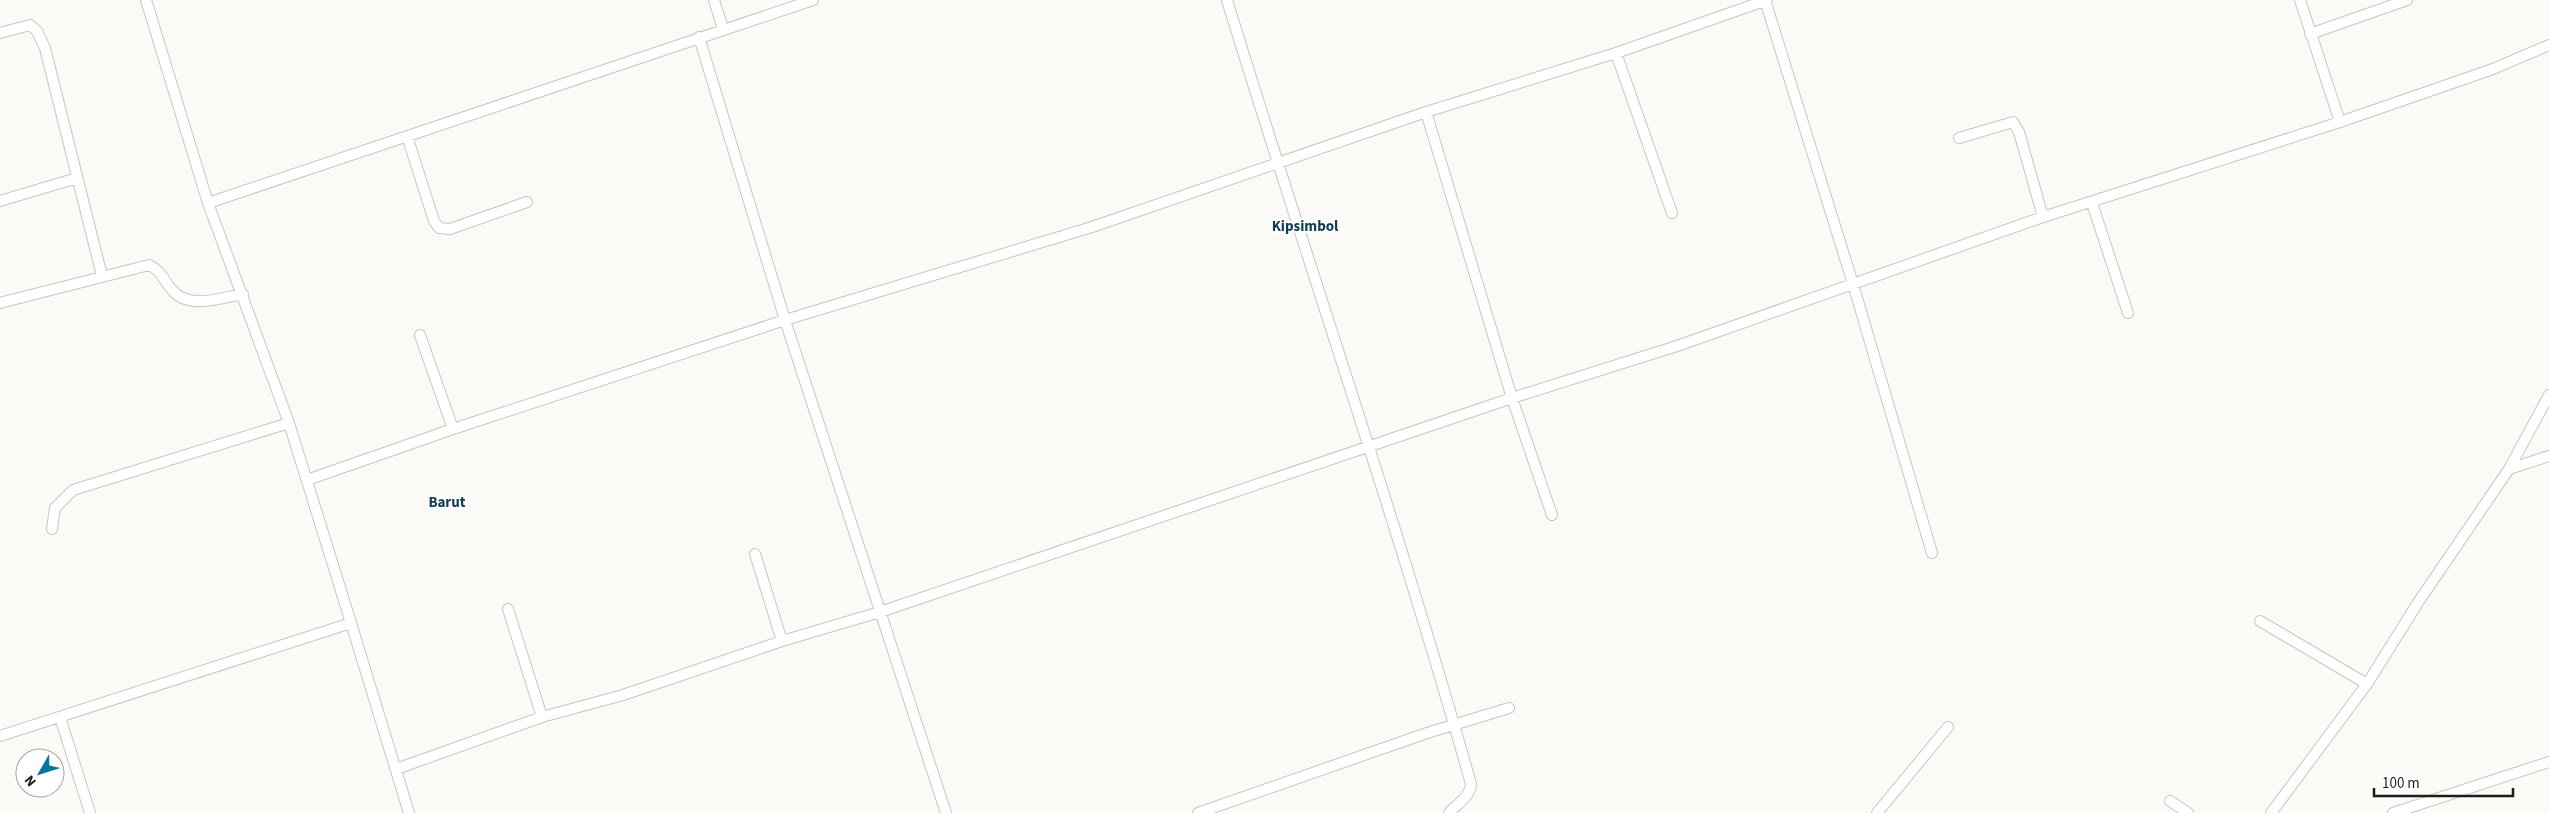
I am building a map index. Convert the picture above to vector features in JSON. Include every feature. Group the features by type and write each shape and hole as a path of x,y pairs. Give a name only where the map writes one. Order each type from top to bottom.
{"street":[{"path":"146,0 208,203 289,423 409,813"},
{"path":"714,0 723,29"},
{"path":"208,203 698,37 813,0"},
{"path":"1227,0 1277,162 1370,446 1471,784 1466,796 1449,813"},
{"path":"307,480 453,428 786,320 1092,227 1277,162 1426,112 1616,53 1766,0 1853,284 1932,553"},
{"path":"2300,0 2340,122"},
{"path":"2310,34 2407,0"},
{"path":"0,33 30,25 37,31 45,48 102,276"},
{"path":"698,37 786,320 946,813"},
{"path":"396,769 542,717 623,695 782,641 880,612 1512,398 1678,346 2043,217 2092,203 2340,122 2493,69 2549,44"},
{"path":"1616,53 1672,213"},
{"path":"1426,112 1512,398 1552,515"},
{"path":"1959,138 2013,122 2019,132 2043,217"},
{"path":"407,136 434,221 439,228 450,229 527,202"},
{"path":"0,200 77,178"},
{"path":"2092,203 2128,313"},
{"path":"0,302 149,265 155,268 173,292 187,300 201,302 243,294"},
{"path":"420,335 453,428"},
{"path":"2271,813 2367,684 2420,601 2510,469 2549,395"},
{"path":"52,529 55,508 73,490 289,423"},
{"path":"2510,469 2549,456"},
{"path":"754,554 782,641"},
{"path":"508,609 542,717"},
{"path":"2260,621 2367,684"},
{"path":"0,736 351,623"},
{"path":"1198,813 1454,725 1510,708"},
{"path":"60,717 90,813"},
{"path":"1877,813 1948,727"},
{"path":"2394,813 2549,762"},
{"path":"2170,801 2188,813"}],"district":[{"name":"Kipsimbol","path":"1305,226"},
{"name":"Barut","path":"447,502"}]}
